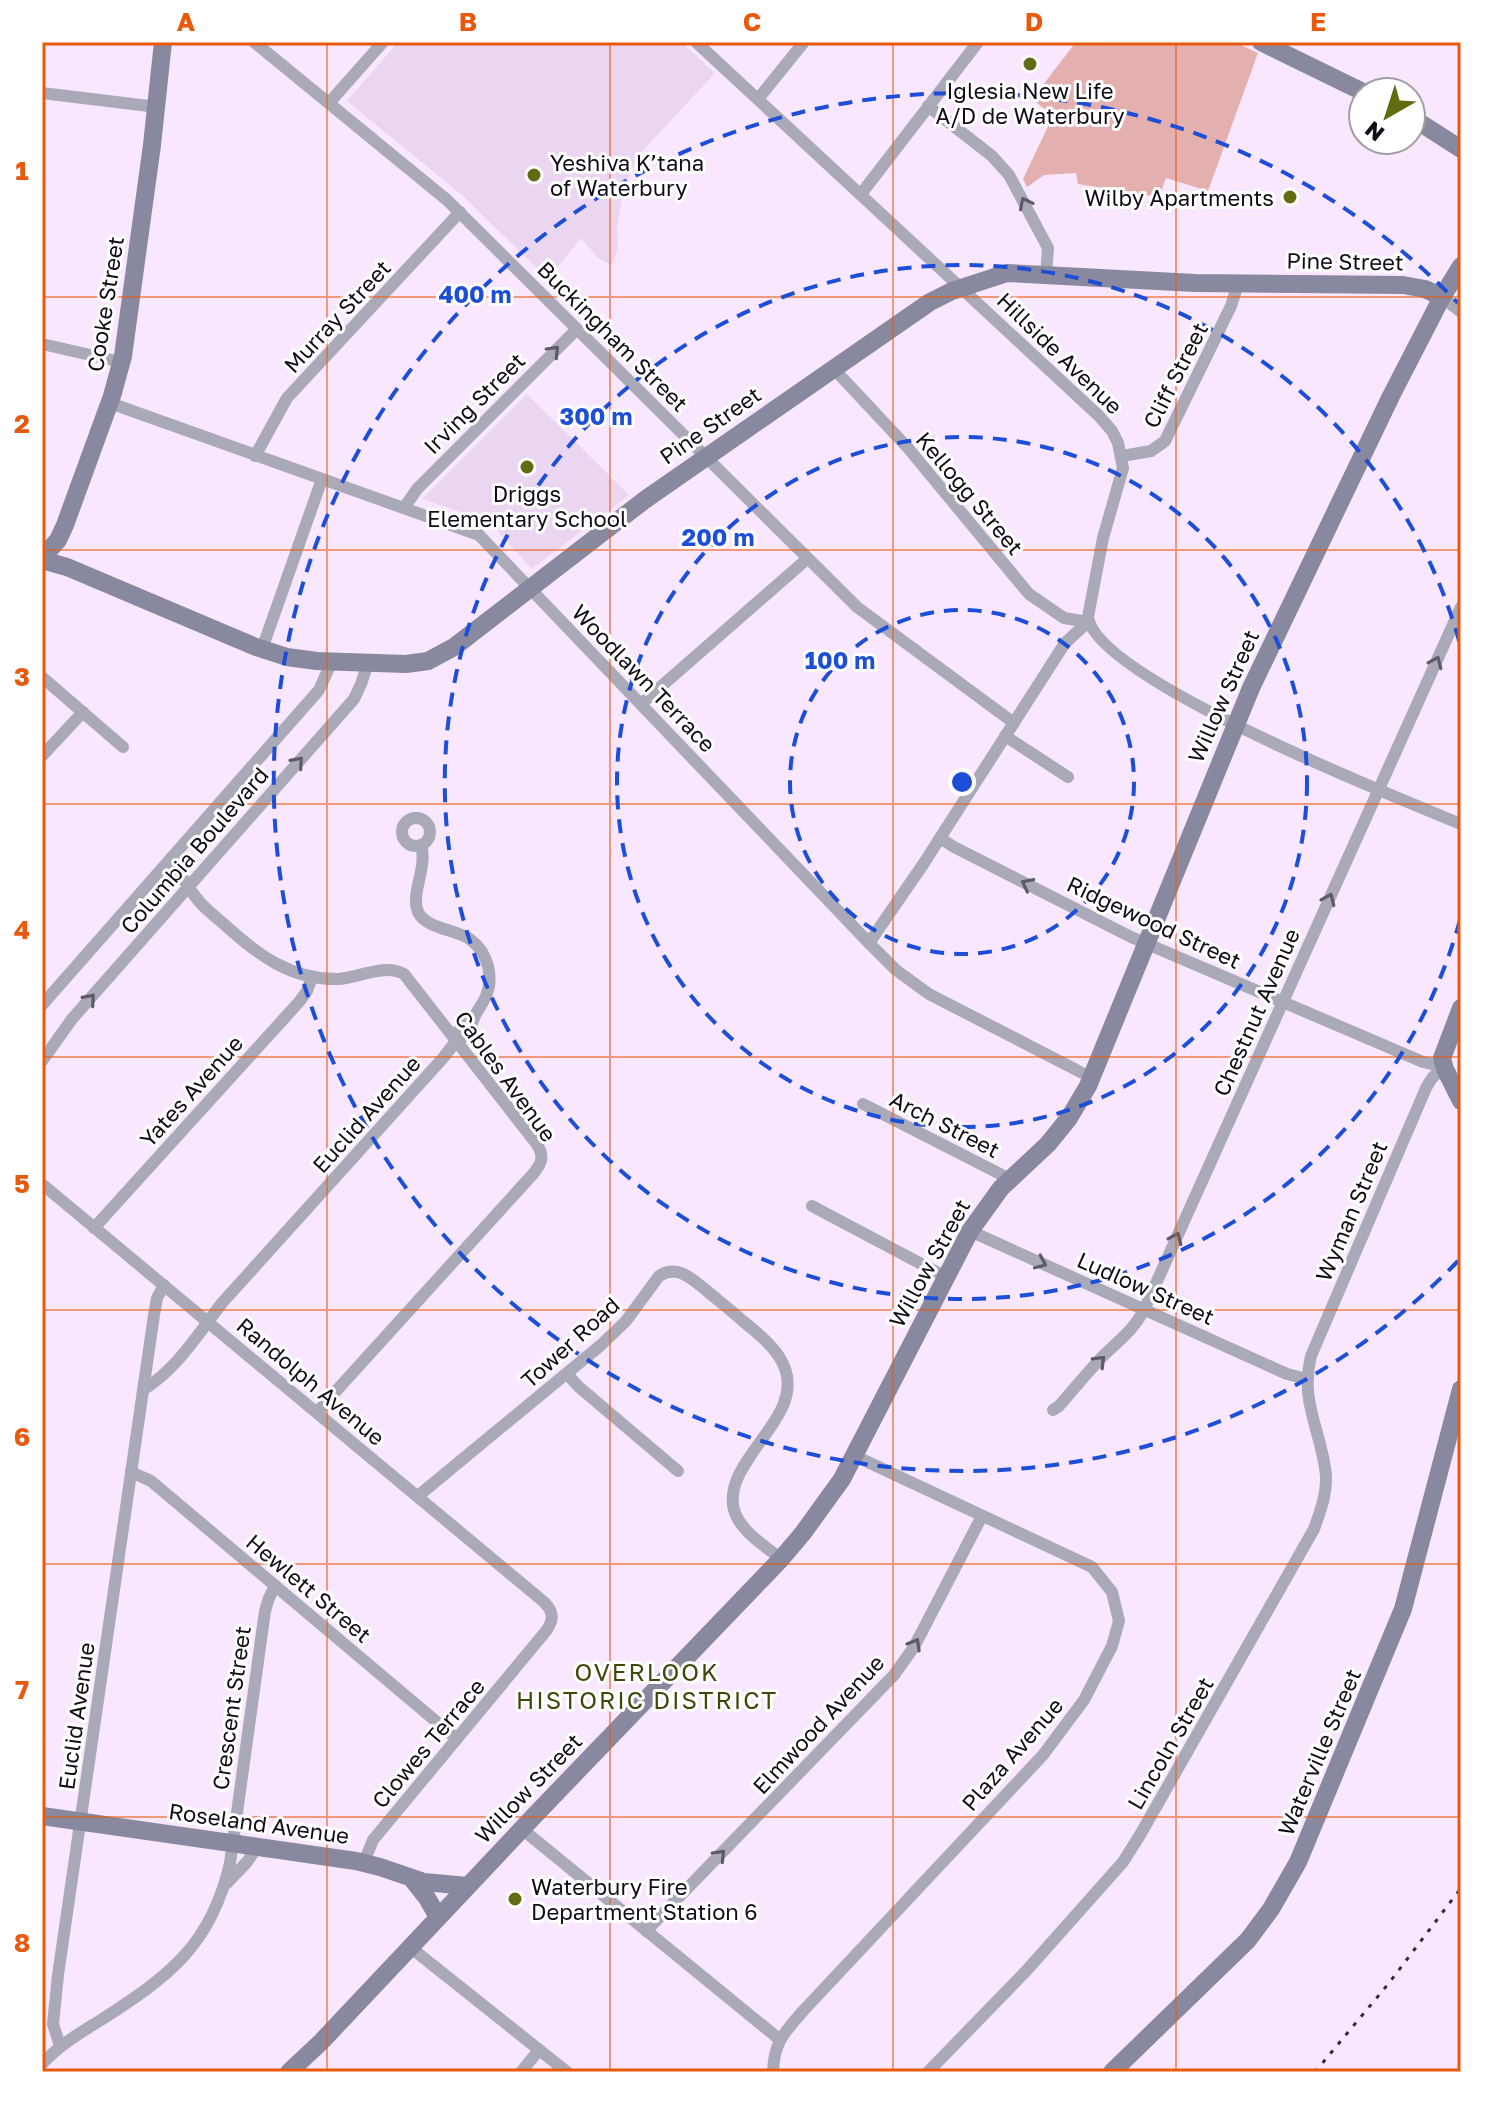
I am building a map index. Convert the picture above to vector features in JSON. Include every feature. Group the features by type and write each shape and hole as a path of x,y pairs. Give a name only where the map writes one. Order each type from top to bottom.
{"street":[{"name":"Cooke Street","path":"42,559 62,532 110,403 121,362 131,307 163,42"},
{"name":"Buckingham Street","path":"254,42 438,191 864,614 1014,723"},
{"path":"329,103 383,42"},
{"name":"Hillside Avenue","path":"696,42 1104,421 1115,437 1122,456"},
{"path":"758,99 804,42"},
{"path":"861,194 978,42"},
{"path":"1261,42 1347,84"},
{"path":"42,93 157,107"},
{"path":"928,106 997,160 1009,175 1048,248 1046,275"},
{"path":"1427,127 1461,149"},
{"name":"Murray Street","path":"255,456 287,398 460,212"},
{"name":"Willow Street","path":"289,2072 781,1559 825,1504 855,1456 970,1231 1010,1179 1048,1144 1069,1118 1092,1078 1236,725 1326,529 1442,297 1461,266"},
{"name":"Pine Street","path":"42,559 287,657 412,664 436,658 464,640 646,499 930,302 961,287 1002,274 1238,284 1403,285 1425,289 1442,297"},
{"name":"Cliff Street","path":"1122,456 1151,451 1165,441 1231,306 1238,284"},
{"path":"1442,297 1461,312"},
{"name":"Irving Street","path":"404,508 417,489 577,329"},
{"path":"42,344 121,362"},
{"name":"Kellogg Street","path":"834,369 908,448 1029,594 1064,618 1088,622"},
{"name":"Woodlawn Terrace","path":"110,403 479,535 896,970 929,994 1092,1078"},
{"path":"1122,456 1123,473 1103,538 1089,604 1088,622 1098,638 1124,661 1236,725 1461,824"},
{"path":"262,649 322,479"},
{"path":"641,704 807,559"},
{"name":"Chestnut Avenue","path":"1053,1410 1120,1342 1144,1310 1461,607"},
{"path":"869,943 1065,643 1088,622"},
{"name":"Columbia Boulevard","path":"42,1005 319,690 332,661"},
{"name":"Columbia Boulevard","path":"42,1061 65,1027 354,699 368,663"},
{"path":"42,677 123,747"},
{"path":"42,756 83,712"},
{"path":"1005,736 1068,777"},
{"name":"Ridgewood Street","path":"940,838 1147,944 1423,1062 1444,1067"},
{"name":"Euclid Avenue","path":"143,1390 166,1374 222,1303 457,1040 465,1037 471,1029 488,989 488,964 471,940 429,923 419,914 417,899 424,862 421,845"},
{"name":"Cables Avenue","path":"171,858 201,903 262,957 282,968 312,977 340,979 389,969 400,971 412,982 540,1149 541,1163 317,1412"},
{"name":"Yates Avenue","path":"94,1228 299,1002 312,977"},
{"path":"1461,1008 1442,1055 1444,1067 1461,1101"},
{"name":"Wyman Street","path":"1307,1379 1314,1349 1426,1088 1444,1067"},
{"name":"Arch Street","path":"863,1104 1010,1179"},
{"name":"Randolph Avenue","path":"42,1184 418,1496 552,1612"},
{"path":"812,1206 946,1277"},
{"name":"Ludlow Street","path":"970,1231 1287,1374 1307,1379"},
{"name":"Tower Road","path":"418,1496 617,1330 656,1279 670,1271 680,1272 765,1339 783,1363 787,1378 786,1394 778,1414 738,1476 733,1490 735,1515 741,1524 781,1559"},
{"name":"Euclid Avenue","path":"60,2046 53,2028 53,2015 155,1306 164,1285"},
{"path":"567,1374 678,1471"},
{"name":"Lincoln Street","path":"928,2072 1027,1970 1123,1862 1314,1529 1323,1502 1326,1470 1307,1396 1307,1379"},
{"name":"Waterville Street","path":"1112,2072 1248,1940 1294,1870 1403,1609 1461,1389"},
{"name":"Plaza Avenue","path":"779,2039 1043,1755 1084,1700 1112,1646 1119,1621 1112,1592 1092,1567 855,1456"},
{"name":"Hewlett Street","path":"131,1472 151,1481 457,1739"},
{"name":"Elmwood Avenue","path":"646,1931 894,1675 914,1647 982,1516"},
{"name":"Crescent Street","path":"42,2064 60,2046 146,1991 175,1967 193,1947 207,1924 230,1863 265,1611 275,1586"},
{"name":"Clowes Terrace","path":"364,1862 373,1840 546,1631 553,1618 552,1612"},
{"name":"Roseland Avenue","path":"42,1816 364,1862 430,1884 467,1886"},
{"path":"522,1829 779,2039 773,2056 773,2072"},
{"name":"Crescent Street","path":"223,1886 257,1847"},
{"path":"412,1879 438,1917"},
{"path":"410,1947 567,2072"},
{"path":"521,2072 539,2050"}],"shaded area":[{"name":"Yeshiva K’tana of Waterbury","path":"398,42 681,42 715,73 637,157 623,193 617,225 618,249 611,265 598,258 581,238 548,279 463,196 347,101"},
{"path":"1076,42 1234,42 1258,53 1208,191 1166,178 1159,197 1078,184 1076,173 1044,175 1027,187 1023,179 1053,116 1032,99"},
{"name":"Driggs Elementary School","path":"527,394 629,495 532,569 488,521 422,499"}],"railway":[{"path":"1315,2072 1389,1983 1461,1888"}],"place":[{"name":"Iglesia New Life A/D de Waterbury","path":"1030,64"},
{"name":"Yeshiva K’tana of Waterbury","path":"534,175"},
{"name":"Wilby Apartments","path":"1290,197"},
{"name":"Driggs Elementary School","path":"527,467"},
{"name":"Waterbury Fire Department Station 6","path":"515,1899"}],"district":[{"name":"OVERLOOK HISTORIC DISTRICT","path":"647,1685"}]}
